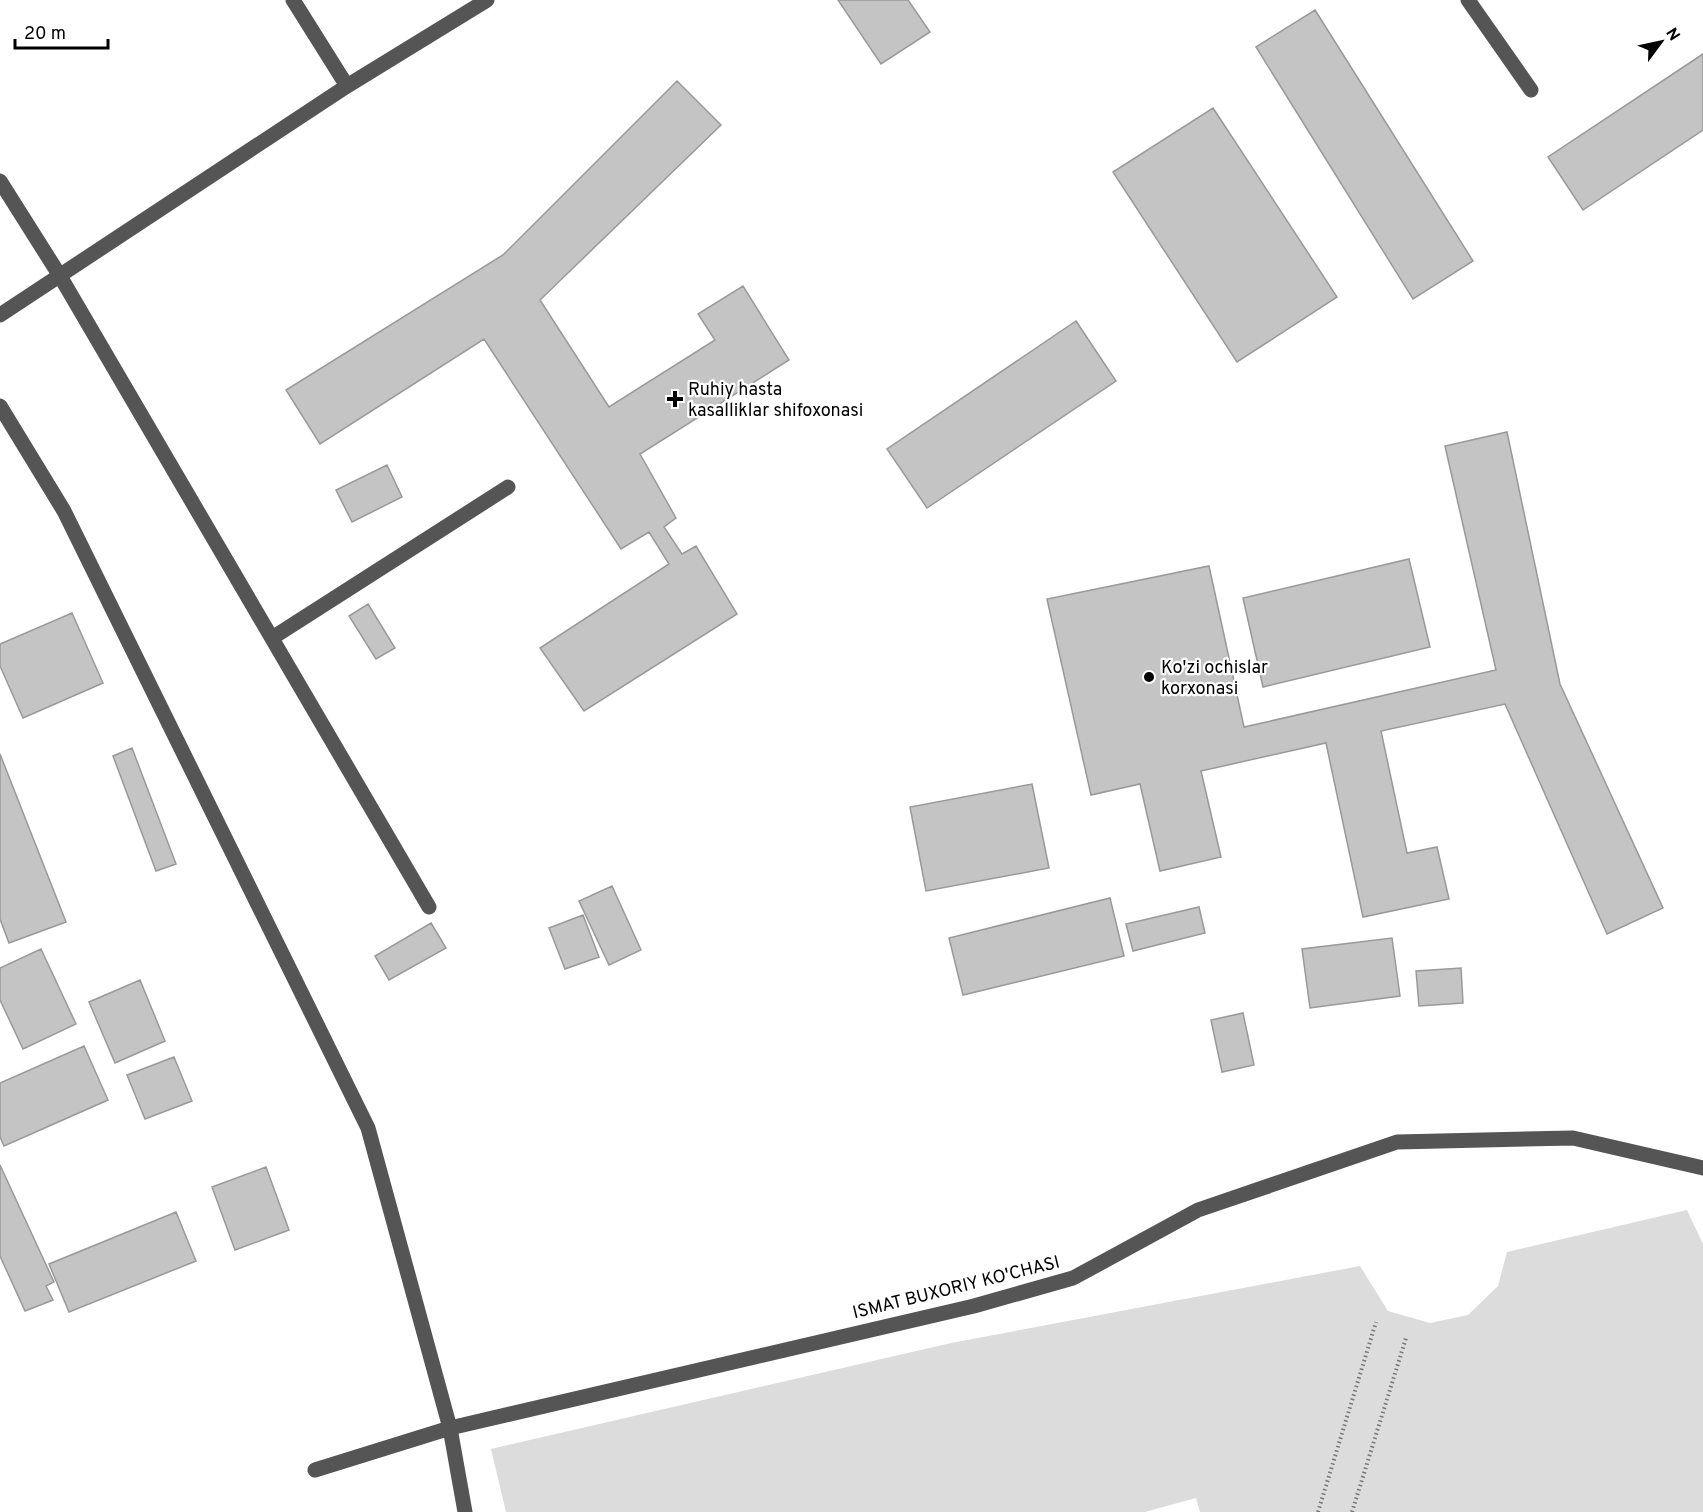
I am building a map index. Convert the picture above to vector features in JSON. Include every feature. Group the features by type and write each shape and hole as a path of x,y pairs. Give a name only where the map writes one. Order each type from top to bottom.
{"street":[{"path":"293,0 347,86"},
{"path":"0,315 347,86 487,0"},
{"path":"1468,0 1531,90"},
{"path":"0,181 60,276 429,907"},
{"path":"0,406 64,511 368,1128 450,1428 465,1512"},
{"path":"272,638 508,486"},
{"name":"ISMAT BUXORIY KO'CHASI","path":"315,1470 450,1428 974,1306 1073,1278 1198,1210 1397,1142 1573,1138 1703,1168"}],"path":[{"path":"1318,1512 1377,1322"},
{"path":"1352,1512 1406,1338"}],"shaded area":[{"path":"1687,1210 1703,1244 1703,1512 1200,1512 1196,1498 1145,1512 506,1512 491,1449 951,1343 1360,1266 1388,1311 1430,1323 1468,1315 1498,1286 1507,1252"}],"building":[{"path":"838,0 908,0 930,32 881,64"},
{"path":"1315,10 1473,261 1413,299 1256,47"},
{"path":"1703,54 1703,130 1583,210 1548,157"},
{"name":"Ruhiy hasta kasalliklar shifoxonasi","path":"677,81 721,125 540,300 609,407 715,340 698,314 743,286 789,360 640,454 676,518 664,527 682,554 696,546 737,614 584,711 540,648 669,564 649,532 621,549 484,339 320,444 286,390 503,255"},
{"path":"1213,108 1337,297 1237,362 1113,172"},
{"path":"1076,321 1116,381 927,508 887,449"},
{"name":"Ko'zi ochislar korxonasi","path":"1507,432 1560,684 1663,908 1607,934 1505,704 1381,731 1407,853 1437,847 1449,899 1363,917 1326,743 1201,771 1221,857 1160,871 1140,784 1091,795 1047,599 1209,566 1244,727 1496,670 1445,446"},
{"path":"387,465 402,497 352,522 336,490"},
{"path":"1409,559 1430,647 1263,687 1243,598"},
{"path":"368,604 395,648 376,659 349,616"},
{"path":"72,613 103,683 23,718 0,666 0,644"},
{"path":"132,748 176,864 156,871 113,756"},
{"path":"0,754 66,922 9,943 0,919"},
{"path":"1032,784 1049,868 926,891 910,807"},
{"path":"612,886 641,950 609,965 579,901"},
{"path":"1110,898 1124,956 963,995 949,938"},
{"path":"1199,907 1205,933 1133,951 1126,924"},
{"path":"583,915 599,957 565,969 549,928"},
{"path":"431,923 446,948 389,980 375,956"},
{"path":"1392,938 1400,996 1310,1008 1302,949"},
{"path":"41,949 76,1024 23,1049 0,1000 0,968"},
{"path":"1461,968 1463,1003 1419,1006 1416,971"},
{"path":"140,980 165,1041 115,1063 89,1002"},
{"path":"1243,1013 1254,1065 1222,1072 1211,1020"},
{"path":"84,1046 108,1100 4,1146 0,1137 0,1083"},
{"path":"174,1057 192,1101 145,1119 127,1075"},
{"path":"0,1165 54,1282 46,1286 53,1300 25,1311 0,1256"},
{"path":"266,1167 289,1230 235,1250 212,1187"},
{"path":"176,1212 196,1261 69,1312 49,1264"}],"place":[{"name":"Ruhiy hasta kasalliklar shifoxonasi","path":"675,399"},
{"name":"Ko'zi ochislar korxonasi","path":"1149,677"}]}
